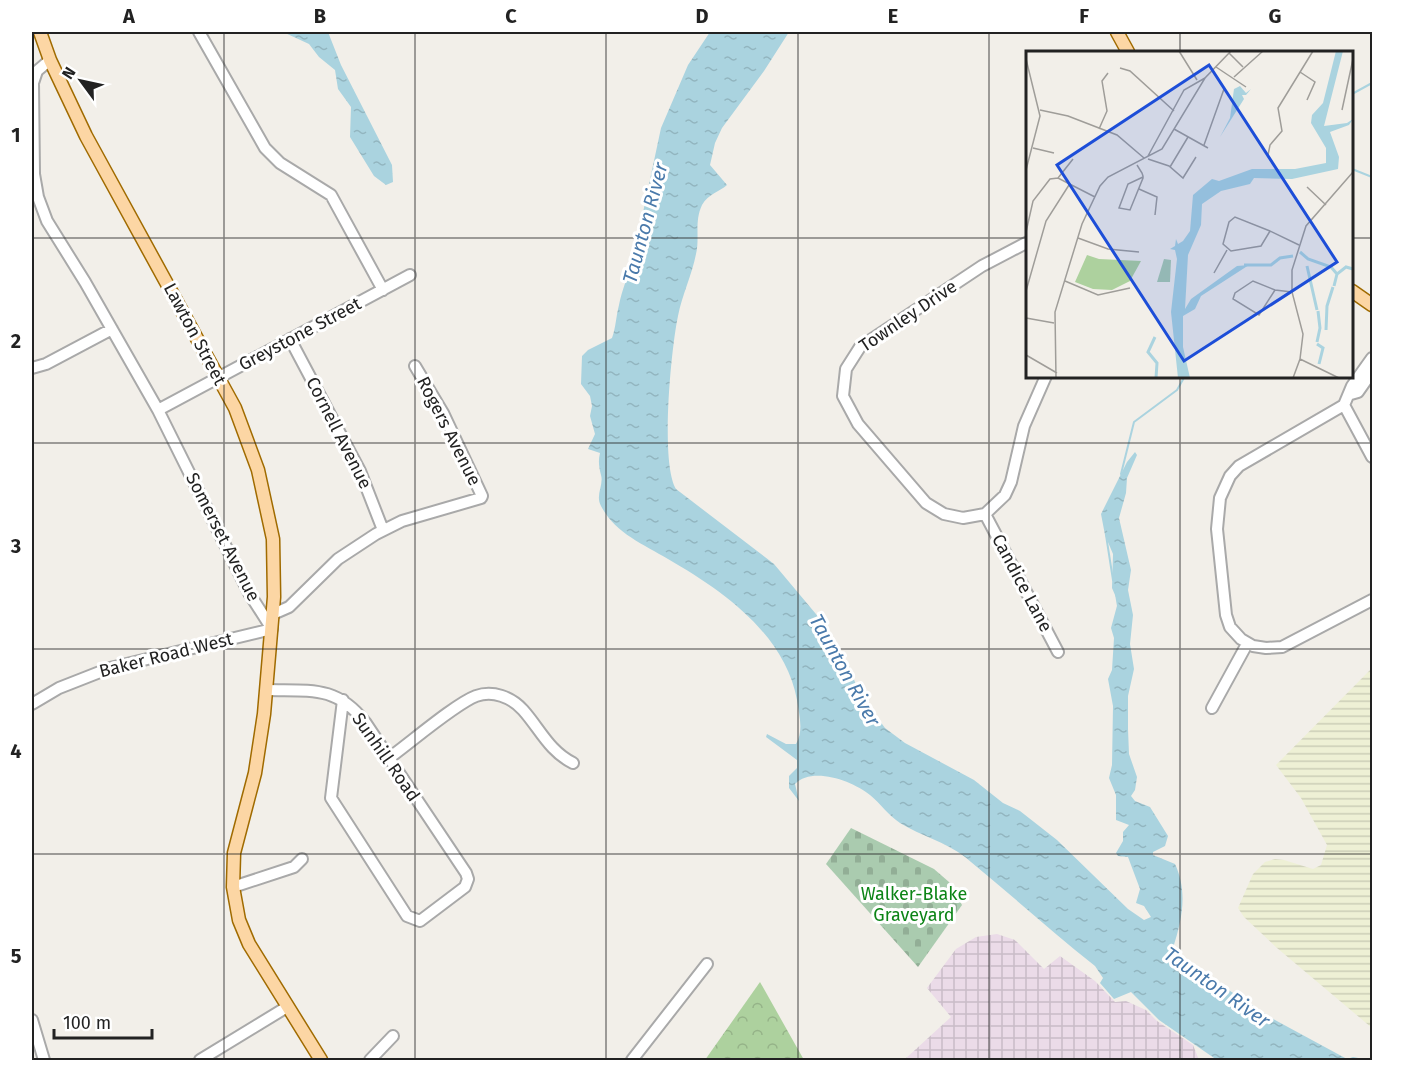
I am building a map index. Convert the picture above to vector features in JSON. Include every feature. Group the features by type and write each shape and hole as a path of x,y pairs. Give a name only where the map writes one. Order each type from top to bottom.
{"main road":[{"path":"40,32 50,60"},
{"path":"1117,32 1127,51"},
{"name":"Lawton Street","path":"50,60 87,136 219,377 249,442 266,502 274,567 272,629"},
{"path":"1353,292 1372,305"},
{"path":"272,629 267,690 255,773 234,853 233,887 244,933 321,1060"}],"street":[{"path":"199,32 265,148 280,163 331,195 383,290"},
{"name":"Somerset Avenue","path":"50,60 34,77 32,109 34,174 42,209 158,410 249,593 272,629"},
{"name":"Townley Drive","path":"985,514 953,517 938,512 926,503 850,413 843,396 843,382 847,366 860,347 968,275 1026,243"},
{"name":"Greystone Street","path":"158,410 410,275"},
{"path":"32,368 46,364 112,329"},
{"name":"Cornell Avenue","path":"290,339 360,471 383,530"},
{"path":"1372,358 1353,386 1344,405 1244,462 1230,476 1223,489 1218,507 1217,529 1226,615 1234,632 1247,644 1266,648 1282,647 1372,600"},
{"name":"Rogers Avenue","path":"383,530 402,521 482,496 443,413 415,366"},
{"path":"1351,394 1358,392 1372,372"},
{"path":"985,514 1000,502 1009,488 1024,426 1045,378"},
{"path":"1344,405 1372,456"},
{"name":"Candice Lane","path":"985,514 1058,652"},
{"path":"273,614 289,607 338,560 383,530"},
{"name":"Baker Road West","path":"32,704 59,688 118,665 272,629"},
{"path":"1212,708 1247,644"},
{"name":"Sunhill Road","path":"267,690 322,692 343,700 365,722 466,873 468,882 463,889 422,920 413,921 407,916 331,798 343,700"},
{"path":"389,758 470,700 490,694 505,697 516,704 552,749 573,764"},
{"path":"233,887 294,867 302,859"},
{"path":"632,1060 707,964"},
{"path":"200,1060 288,1007"},
{"path":"32,1020 44,1060"},
{"path":"370,1060 393,1036"}],"shaded area":[{"path":"997,934 1015,940 1044,969 1060,956 1095,981 1115,1002 1126,1001 1146,1010 1157,1021 1193,1045 1199,1060 904,1060 951,1017 927,988 956,949 976,937"}],"green space":[{"path":"1372,668 1372,1028 1277,948 1244,917 1238,908 1253,874 1265,862 1275,859 1284,860 1313,869 1321,865 1327,845 1301,798 1276,765"},
{"name":"Walker-Blake Graveyard","path":"851,828 934,869 949,882 962,905 918,967 826,864"},
{"path":"760,982 804,1060 705,1060"}],"water":[{"path":"283,32 328,32 341,65 392,165 393,182 386,185 374,176 350,137 351,107 338,89 335,70 319,57 309,44"},
{"name":"Taunton River","path":"710,32 789,32 764,71 722,128 715,143 710,165 727,185 707,198 700,211 696,254 680,308 672,353 668,432 671,475 676,489 774,564 826,626 849,666 859,693 885,728 905,743 974,780 1003,803 1020,811 1057,840 1128,909 1144,920 1151,917 1144,906 1136,903 1140,889 1128,857 1118,856 1116,853 1123,841 1123,832 1129,825 1116,820 1116,795 1109,778 1112,765 1113,706 1108,679 1112,670 1114,638 1111,628 1118,602 1112,588 1113,554 1105,535 1101,514 1127,462 1135,452 1137,455 1127,478 1126,493 1119,518 1131,570 1128,590 1133,615 1130,644 1134,669 1128,696 1128,729 1129,754 1137,777 1135,790 1131,796 1135,801 1150,807 1168,836 1165,846 1153,852 1153,855 1175,864 1179,874 1182,906 1173,948 1182,960 1275,1020 1347,1059 1353,1057 1369,1060 1217,1060 1159,1020 1131,992 1114,999 1100,983 1103,978 1095,966 965,857 950,847 900,823 863,790 843,781 812,776 795,784 799,801 789,788 789,776 797,768 797,760 766,737 767,734 786,744 796,744 800,734 797,700 790,676 779,654 748,616 729,600 689,571 630,537 614,524 601,506 599,502 602,479 599,464 600,453 588,449 595,434 590,416 592,406 590,396 581,384 582,356 588,350 612,338 622,294 632,264 661,128 688,65"}],"waterway":[{"path":"1353,93 1372,83"},
{"path":"1353,169 1372,177"},
{"path":"1121,474 1134,422 1177,390 1184,378"},
{"path":"1106,535 1113,580"},
{"path":"1116,594 1118,606"}]}
